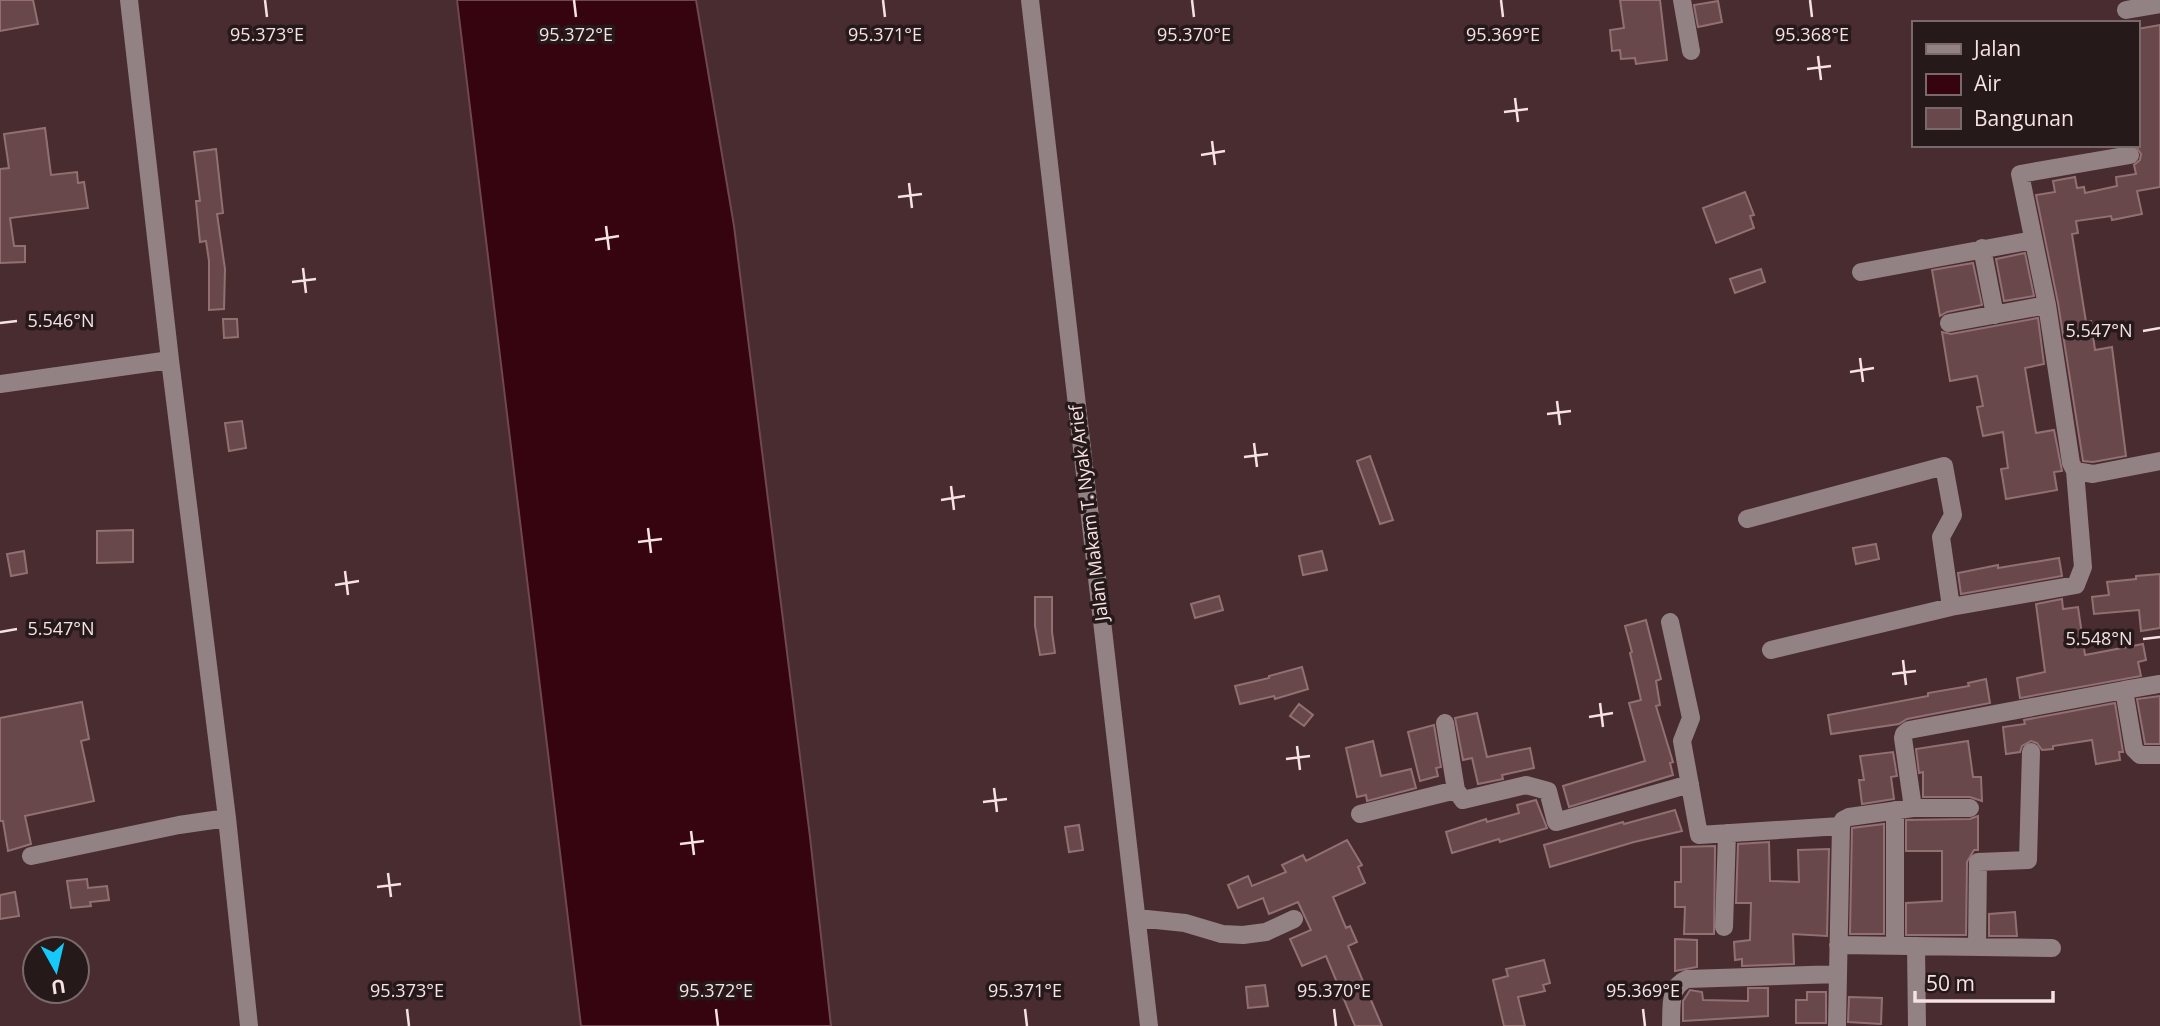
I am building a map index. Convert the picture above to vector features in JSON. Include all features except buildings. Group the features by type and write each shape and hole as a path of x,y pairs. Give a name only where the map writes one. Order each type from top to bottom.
{"street":[{"path":"128,0 228,818 249,1026"},
{"name":"Jalan Makam T. Nyak Arief","path":"1030,0 1149,1026"},
{"path":"1682,0 1691,51"},
{"path":"2126,10 2160,4"},
{"path":"1771,650 1951,607 2076,585 2082,567 2075,471 2071,463 2047,305 2021,174 2130,155"},
{"path":"1861,272 2032,240"},
{"path":"1982,248 1995,315"},
{"path":"1950,324 2047,305"},
{"path":"0,384 170,360"},
{"path":"2075,471 2093,474 2160,461"},
{"path":"1747,519 1944,466 1953,515 1941,537 1951,607"},
{"path":"1670,622 1691,718 1682,741 1699,835 1842,826"},
{"path":"1895,946 1904,809 1904,734 1909,730 2160,684"},
{"path":"2124,690 2134,749 2140,755 2160,755"},
{"path":"1445,723 1456,790 1463,800 1526,785 1548,791 1556,822 1690,784"},
{"path":"1976,947 1978,862 2028,860 2031,752"},
{"path":"1360,814 1456,790"},
{"path":"1837,1026 1843,820 1904,809 1970,808"},
{"path":"31,856 179,825 228,818"},
{"path":"1724,927 1727,833"},
{"path":"1137,918 1185,923 1222,934 1243,935 1266,932 1294,919"},
{"path":"1838,945 2052,948"},
{"path":"1916,946 1917,1026"},
{"path":"1671,1026 1674,989 1686,979 1838,974"}],"water":[{"path":"457,0 696,0 734,226 831,1026 581,1026"}]}
